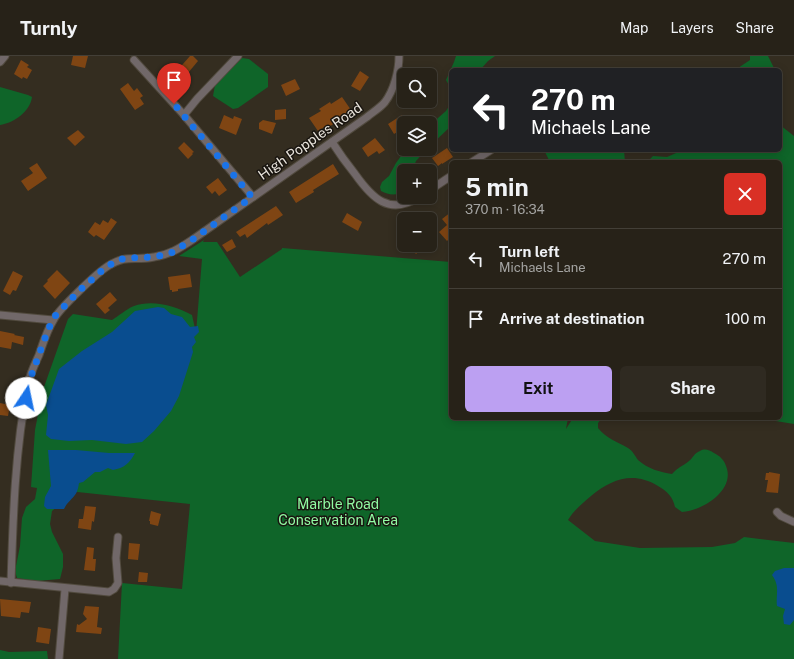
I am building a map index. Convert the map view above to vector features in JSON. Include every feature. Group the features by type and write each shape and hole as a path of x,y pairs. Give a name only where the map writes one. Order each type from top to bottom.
{"street":[{"path":"0,62 5,56"},
{"path":"184,115 197,99 238,56"},
{"name":"High Popples Road","path":"11,582 16,479 20,439 29,382 53,320 79,291 106,267 118,260 126,258 154,257 171,253 192,240 367,117 385,102 391,92 398,70 399,56"},
{"path":"134,60 184,115 252,197"},
{"path":"332,142 367,191 389,205 402,204"},
{"path":"475,160 488,152"},
{"path":"437,185 449,177"},
{"path":"0,315 53,320"},
{"path":"777,512 781,516 794,522"},
{"path":"0,581 65,589 110,592 118,583 116,558 118,537"},
{"path":"59,659 65,589"}],"green space":[{"path":"456,56 495,56 482,68 451,68"},
{"path":"750,56 768,56 774,68 738,68 750,60"},
{"path":"242,58 249,59 268,74 268,87 238,108 233,109 213,96 215,85"},
{"path":"449,73 449,85 446,80"},
{"path":"0,87 32,97 28,107 20,116 10,122 0,125"},
{"path":"449,106 449,128 437,139 437,119"},
{"path":"782,127 794,136 794,424 770,420 782,420 782,160 649,160 653,156 667,157 678,152 782,152"},
{"path":"545,152 624,152 625,160 549,160"},
{"path":"401,156 421,156 415,164 397,164 397,194 381,191 380,187 382,182 389,176"},
{"name":"Marble Road Conservation Area","path":"204,240 203,242 217,242 240,277 282,248 449,262 449,420 568,420 566,429 572,420 600,420 598,423 598,428 612,440 630,449 638,460 650,468 672,474 689,461 696,453 702,450 709,450 718,455 726,466 728,475 726,483 722,491 715,498 699,508 682,512 675,507 671,497 661,488 649,481 631,478 615,481 599,490 578,507 568,520 595,541 640,548 712,547 735,543 744,537 794,543 794,659 118,659 122,583 182,589 190,504 68,491 63,502 52,511 50,524 52,532 63,554 63,567 60,579 37,581 17,578 15,571 20,546 22,518 26,507 35,499 37,488 31,487 35,430 39,409 38,404 68,319 73,314 112,320 134,306 148,303 164,304 192,315 196,333 202,259 179,256"},
{"path":"0,650 9,652 47,651 48,659 0,659"}],"water":[{"path":"158,307 164,308 171,314 182,317 190,327 198,326 199,332 194,337 196,342 192,347 193,352 179,396 171,411 154,431 142,442 126,444 92,440 69,441 51,439 46,435 48,415 46,405 59,369 82,351 112,332 135,311"},
{"path":"48,450 135,453 129,462 120,468 113,470 108,468 100,472 95,472 83,482 79,483 77,492 64,509 47,509 44,506 45,497 51,486"},
{"path":"784,568 794,568 794,620 790,625 784,624 783,616 785,609 777,606 777,586 772,575 775,571"}],"building":[{"path":"73,56 88,56 85,68 71,65"},
{"path":"190,56 193,56 198,61 183,79 175,73"},
{"path":"21,60 29,65 27,67 32,70 27,79 23,77 22,79 14,74"},
{"path":"360,71 369,77 360,91 351,86"},
{"path":"295,79 300,89 286,96 281,85"},
{"path":"128,83 134,91 137,88 143,96 140,98 144,104 135,110 120,89"},
{"path":"342,97 351,110 343,115 345,117 327,128 326,126 318,131 309,118 321,111 319,109 330,102 331,104"},
{"path":"286,109 286,119 275,120 275,110"},
{"path":"224,115 233,119 234,116 242,119 236,135 219,128"},
{"path":"397,118 397,132 394,134 388,124"},
{"path":"263,120 276,123 272,134 259,129 259,123"},
{"path":"78,130 85,137 75,146 67,138"},
{"path":"375,138 385,150 379,154 377,151 368,157 362,148"},
{"path":"184,142 194,152 188,159 178,148"},
{"path":"447,148 453,157 438,166 432,158"},
{"path":"37,163 47,178 28,191 21,181 33,173 29,168"},
{"path":"333,164 339,174 313,190 314,192 296,203 289,192"},
{"path":"218,178 227,190 219,196 215,191 212,194 206,187"},
{"path":"276,206 283,215 268,225 267,223 247,238 245,234 240,237 236,232"},
{"path":"347,213 362,222 358,231 342,222"},
{"path":"449,214 449,239 447,241 439,232 447,225 442,219"},
{"path":"111,218 117,222 104,240 96,235 94,237 88,232 95,222 100,225 103,220 108,223"},
{"path":"232,239 236,247 227,252 222,245"},
{"path":"57,270 70,283 55,299 43,286"},
{"path":"13,271 23,276 16,291 13,290 10,295 3,291"},
{"path":"190,274 192,287 178,289 178,291 172,292 172,290 170,290 168,277"},
{"path":"110,292 117,300 108,308 110,310 105,314 96,304"},
{"path":"0,331 24,337 23,345 12,342 11,349 0,347"},
{"path":"0,403 10,405 8,416 0,415"},
{"path":"769,472 780,474 778,493 766,492 768,480 765,480 766,473"},
{"path":"85,506 96,507 94,522 92,521 91,530 78,528 79,519 83,519"},
{"path":"151,511 161,514 158,526 150,524 149,521"},
{"path":"129,543 140,544 138,560 128,559"},
{"path":"87,547 94,548 93,559 96,559 95,571 84,570"},
{"path":"139,572 148,573 147,582 138,582"},
{"path":"0,599 31,602 29,613 21,612 20,618 1,616"},
{"path":"85,606 99,607 97,627 102,628 101,634 76,632 77,624 79,625 87,619 83,614"},
{"path":"38,627 51,629 49,644 36,642"}],"route":[{"path":"26,398 29,382 54,317 79,291 106,267 118,260 126,258 154,257 171,253 192,240 252,197 174,104"}]}
